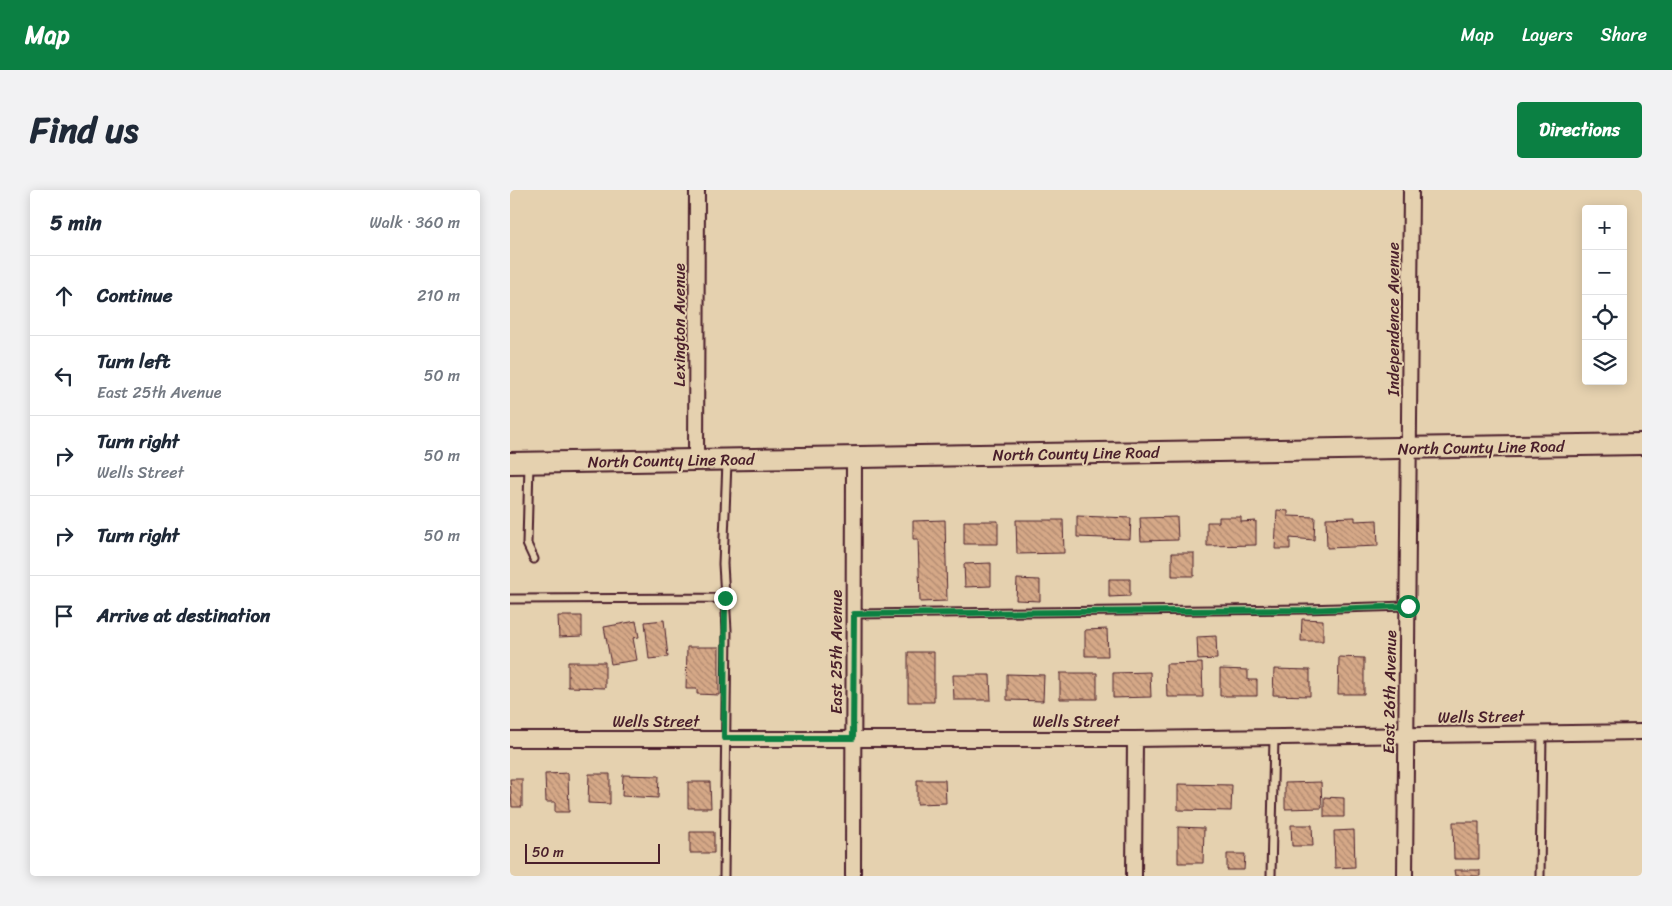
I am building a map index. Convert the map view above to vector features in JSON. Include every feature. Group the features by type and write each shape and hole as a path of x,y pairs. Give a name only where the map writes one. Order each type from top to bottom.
{"main road":[{"name":"North County Line Road","path":"520,463 1642,444"}],"street":[{"name":"Lexington Avenue","path":"696,460 697,190"},
{"name":"Independence Avenue","path":"1410,448 1411,190"},
{"name":"East 26th Avenue","path":"1405,876 1410,448"},
{"name":"East 25th Avenue","path":"853,876 854,457"},
{"name":"Wells Street","path":"510,739 1135,739 1642,732"},
{"path":"1134,876 1135,739"}],"lane":[{"path":"724,876 725,598 723,564 727,459"},
{"path":"520,463 527,544 534,558"},
{"path":"510,599 725,598"},
{"path":"854,614 1305,610 1408,606"},
{"path":"1540,876 1542,733"},
{"path":"1271,876 1274,737"}],"building":[{"path":"1277,510 1288,511 1288,516 1315,517 1314,540 1290,538 1290,549 1275,549"},
{"path":"1077,516 1131,518 1130,539 1077,537"},
{"path":"1177,517 1178,540 1141,541 1140,518"},
{"path":"1219,517 1241,517 1241,522 1256,521 1256,545 1207,546 1207,522 1219,522"},
{"path":"1355,517 1355,521 1377,520 1378,546 1327,548 1326,518"},
{"path":"945,520 947,601 920,602 918,539 913,539 913,521"},
{"path":"1016,520 1063,520 1064,553 1017,554"},
{"path":"964,521 998,521 998,544 964,544"},
{"path":"1172,553 1194,553 1194,576 1172,576"},
{"path":"991,563 991,586 965,587 964,564"},
{"path":"1017,579 1040,580 1040,601 1016,600"},
{"path":"1109,579 1130,579 1130,596 1109,597"},
{"path":"558,616 582,616 582,636 559,637"},
{"path":"1302,619 1323,620 1323,641 1301,641"},
{"path":"664,620 668,657 649,659 645,622"},
{"path":"636,621 639,637 633,638 637,660 611,664 604,627"},
{"path":"1107,629 1108,656 1085,656 1085,630"},
{"path":"1216,636 1217,659 1198,660 1197,637"},
{"path":"687,647 719,647 719,695 697,694 697,689 686,689"},
{"path":"908,652 934,652 934,702 908,702"},
{"path":"1339,657 1364,658 1364,694 1338,694"},
{"path":"568,662 605,662 605,688 568,687"},
{"path":"1202,663 1203,697 1167,697 1166,664"},
{"path":"1220,669 1248,670 1248,680 1257,680 1257,696 1220,696"},
{"path":"1274,669 1310,670 1310,696 1273,695"},
{"path":"1150,672 1151,697 1113,698 1113,673"},
{"path":"1060,673 1097,673 1097,699 1060,699"},
{"path":"1007,674 1044,675 1043,701 1007,700"},
{"path":"953,675 990,675 991,700 954,700"},
{"path":"568,773 569,812 555,812 555,802 546,802 545,774"},
{"path":"589,774 610,774 610,804 588,803"},
{"path":"623,775 659,776 658,798 622,796"},
{"path":"510,779 522,779 522,807 512,807"},
{"path":"917,780 945,780 946,803 917,804"},
{"path":"688,782 710,782 711,808 688,808"},
{"path":"1321,782 1322,808 1285,809 1285,783"},
{"path":"1178,784 1232,785 1231,811 1178,810"},
{"path":"1324,797 1344,798 1344,817 1324,817"},
{"path":"1453,822 1479,822 1479,859 1454,859"},
{"path":"1291,825 1312,825 1313,846 1292,846"},
{"path":"1178,827 1204,828 1203,863 1178,863"},
{"path":"1354,830 1355,867 1335,868 1334,831"},
{"path":"690,832 714,832 714,853 690,853"},
{"path":"1227,854 1245,854 1244,870 1227,870"},
{"path":"1454,870 1480,870 1480,876 1455,876"}],"route":[{"path":"725,598 727,630 724,738 853,738 854,614 1305,610 1408,606"}]}
